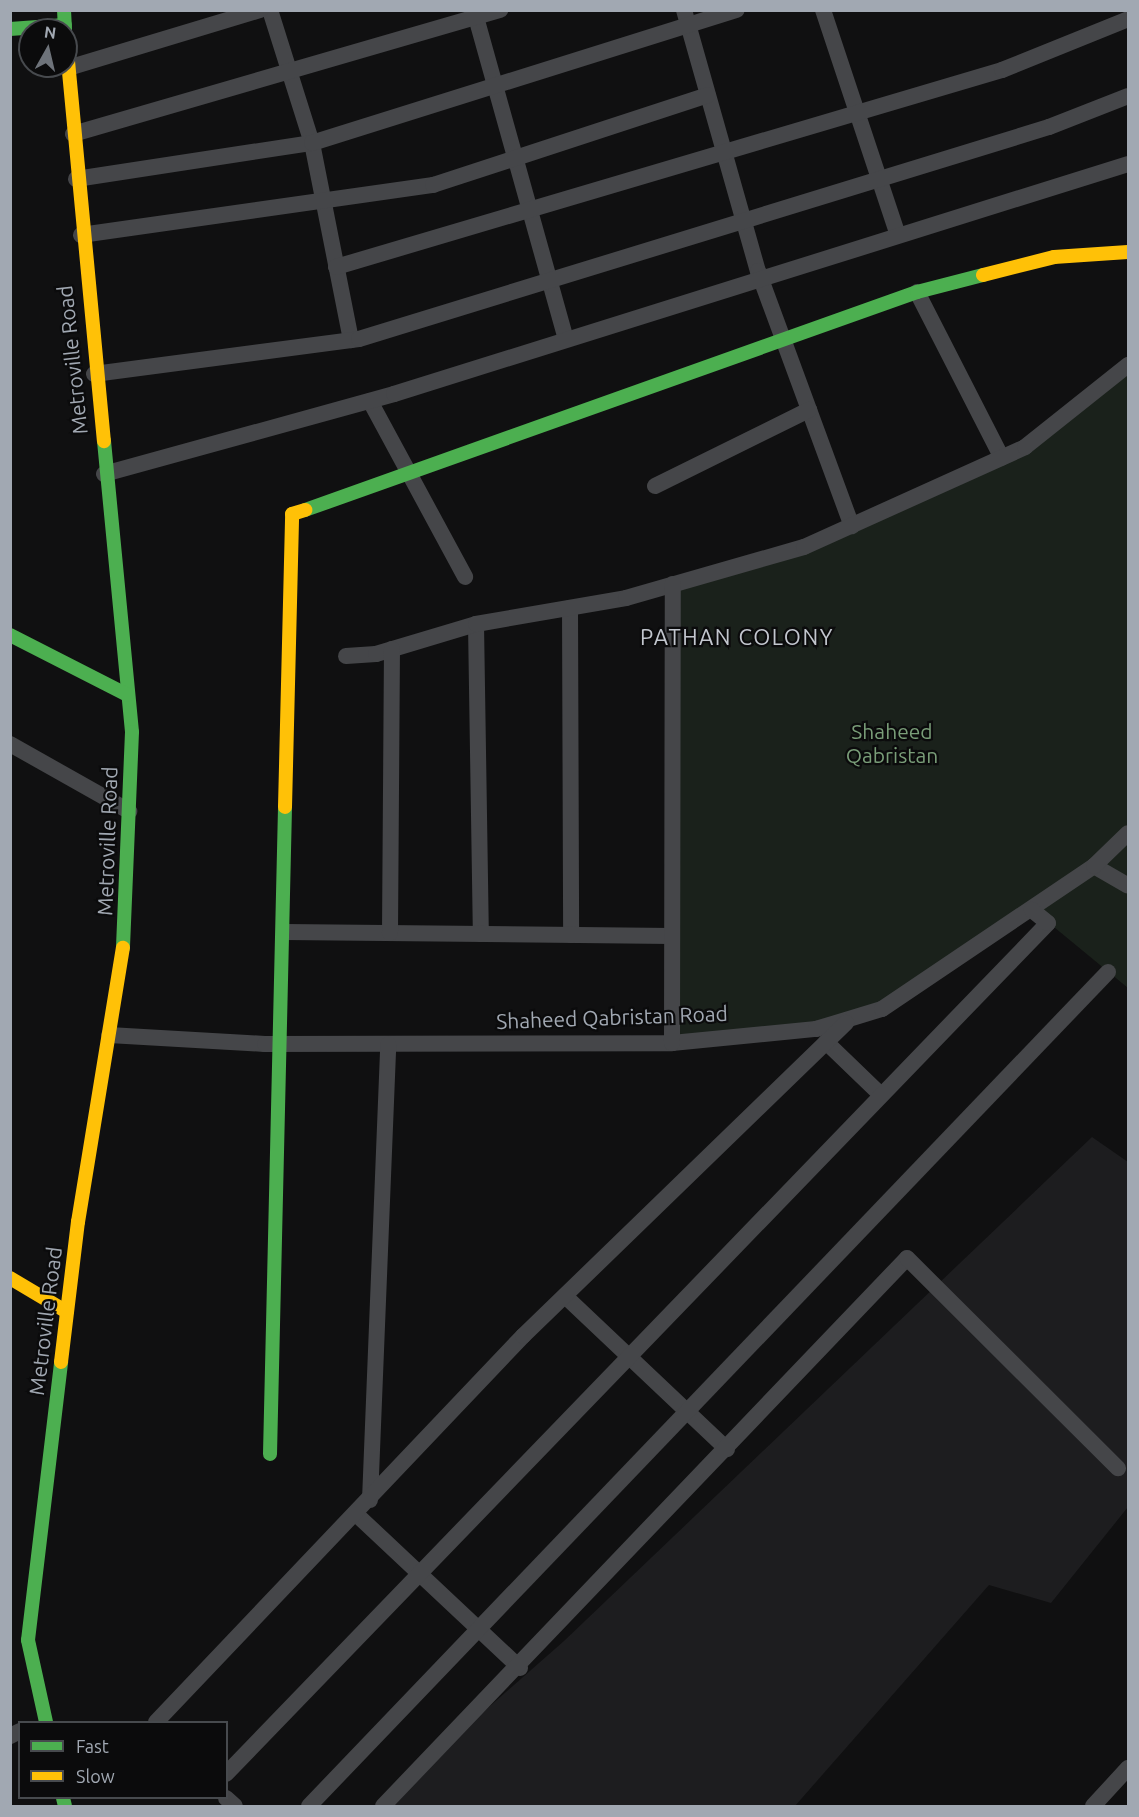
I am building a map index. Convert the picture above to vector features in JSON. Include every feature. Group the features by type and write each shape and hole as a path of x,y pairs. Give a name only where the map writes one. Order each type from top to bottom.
{"street":[{"path":"78,65 260,10"},
{"path":"270,10 312,143 351,340"},
{"path":"73,134 475,14 500,10"},
{"path":"76,178 312,143 496,86 686,18 737,10"},
{"path":"823,10 858,113 876,178 898,235"},
{"path":"475,14 532,210 566,339"},
{"path":"686,18 761,278 852,526"},
{"path":"336,267 725,154 1002,70 1128,19"},
{"name":"Metroville Road","path":"42,1721 28,1641 67,1312 124,944 129,812 128,695 94,374 69,78"},
{"path":"81,235 433,185 708,95"},
{"path":"94,374 351,340 743,218 1049,127 1128,96"},
{"path":"104,474 370,401 1128,164"},
{"path":"270,1454 283,1044 292,514 785,344 917,292 1054,257 1128,252"},
{"path":"917,292 1002,458"},
{"path":"346,656 392,649 476,624 570,608 673,584 804,547 1025,447 1128,365"},
{"path":"370,401 407,475 465,577"},
{"path":"655,486 809,410"},
{"path":"672,1043 673,584"},
{"path":"570,608 571,935"},
{"path":"476,624 481,934"},
{"path":"10,635 128,695"},
{"path":"390,933 392,649"},
{"path":"10,744 129,812"},
{"name":"Shaheed Qabristan Road","path":"109,1035 283,1044 672,1043 816,1029 882,1010 1094,866 1128,833"},
{"path":"1094,866 1128,886"},
{"path":"228,1772 1048,923 1032,910"},
{"path":"285,932 672,936"},
{"path":"309,1806 1108,972"},
{"path":"157,1721 565,1296 850,1019"},
{"path":"826,1042 881,1095"},
{"path":"370,1500 388,1044"},
{"path":"383,1806 520,1668 907,1258 1118,1468"},
{"path":"10,1278 67,1312"},
{"path":"565,1296 727,1449"},
{"path":"356,1514 520,1668"},
{"path":"10,1645 28,1641"},
{"path":"1093,1806 1128,1768"}],"shaded area":[{"path":"1092,1137 1128,1162 1128,1507 1051,1603 989,1585 795,1806 376,1806 564,1641"}],"green space":[{"name":"Shaheed Qabristan","path":"1128,365 1128,988 1032,909 882,1009 816,1029 677,1042 673,585 804,547 1025,447"}],"traffic: fast":[{"path":"64,10 64,18"},
{"path":"10,29 18,28"},
{"path":"305,510 917,292 983,275"},
{"path":"104,441 132,732 123,948"},
{"path":"10,635 128,695"},
{"path":"270,1454 285,807"},
{"path":"46,1721 28,1640 61,1362"},
{"path":"63,1799 65,1806"}],"traffic: slow":[{"path":"70,78 104,441"},
{"path":"983,275 1054,257 1128,252"},
{"path":"285,807 292,514 305,510"},
{"path":"61,1362 78,1222 123,948"},
{"path":"10,1278 67,1312"}],"district":[{"name":"PATHAN COLONY","path":"737,637"}]}
